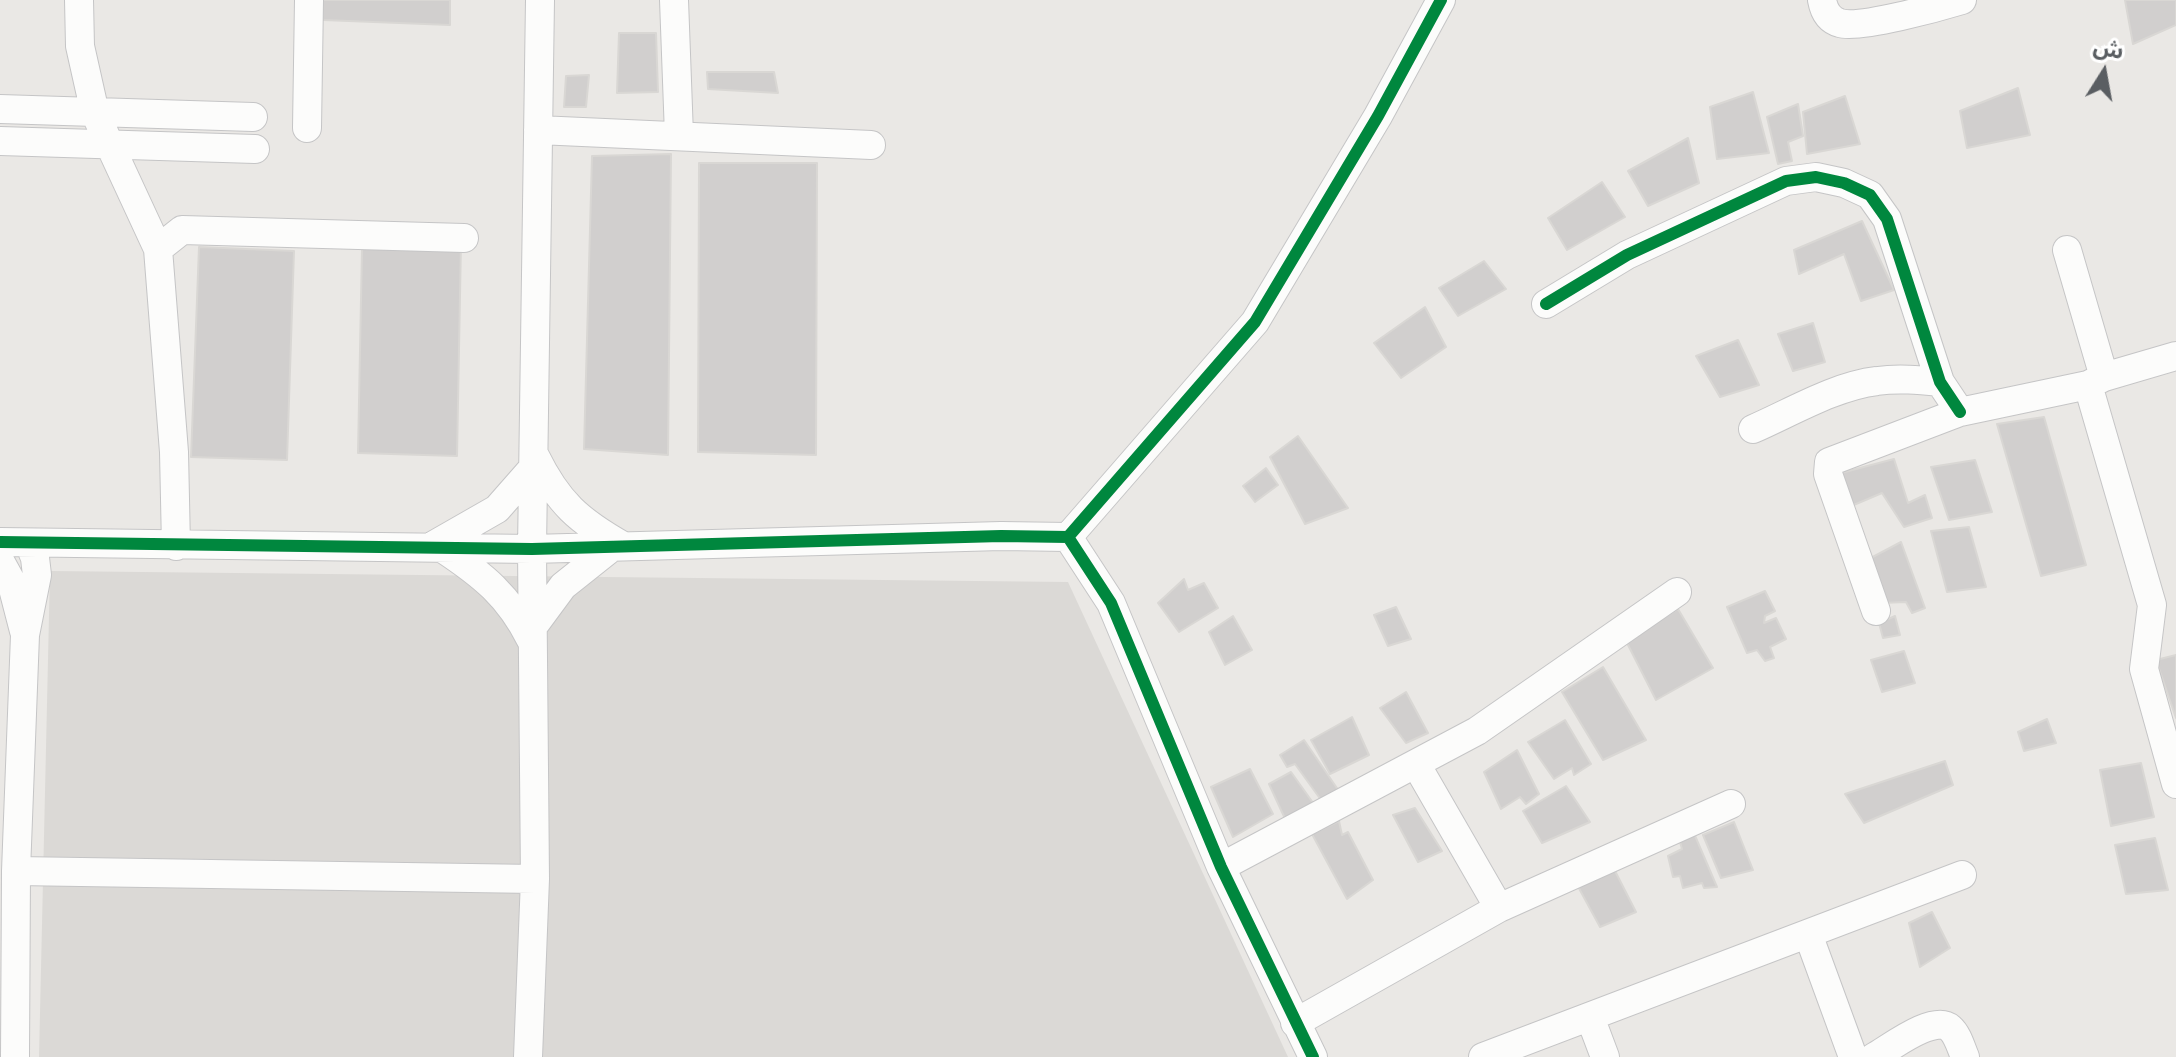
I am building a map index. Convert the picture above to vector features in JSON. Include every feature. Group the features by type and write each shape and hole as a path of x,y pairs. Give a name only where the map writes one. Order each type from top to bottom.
{"street":[{"path":"79,0 80,46 95,113 158,249 174,452 176,546"},
{"path":"307,128 309,0"},
{"path":"528,1057 535,879 532,549 540,0"},
{"path":"674,0 679,135"},
{"path":"1068,537 1255,322 1378,116 1441,0"},
{"path":"1822,0 1823,8 1831,19 1843,25 1917,13 1962,0"},
{"path":"0,109 253,117"},
{"path":"538,130 871,145"},
{"path":"0,141 255,149"},
{"path":"1546,304 1627,255 1786,181 1816,177 1844,183 1870,195 1887,219 1940,382 1960,412"},
{"path":"158,249 182,230 464,238"},
{"path":"2067,250 2152,605 2144,669 2176,784"},
{"path":"1876,611 1828,474 1829,462 1960,412 2096,381 2176,356"},
{"path":"1753,429 1843,390 1874,381 1904,379 1940,382"},
{"path":"533,460 563,504 618,547"},
{"path":"435,548 497,509 533,460"},
{"path":"0,542 532,549 1015,535 1068,537"},
{"path":"1068,537 1111,603 1221,867 1313,1057"},
{"path":"15,1057 16,871 25,635 37,575 29,543"},
{"path":"532,634 563,586 618,547"},
{"path":"435,548 492,583 532,634"},
{"path":"0,561 11,581 25,635"},
{"path":"1221,867 1477,731 1677,592"},
{"path":"1416,764 1499,908"},
{"path":"1295,1023 1499,908 1731,804"},
{"path":"16,871 535,879"},
{"path":"1483,1057 1962,875"},
{"path":"1808,934 1853,1057"},
{"path":"1590,1017 1605,1057"},
{"path":"1874,1057 1928,1025 1941,1024 1950,1028 1965,1057"}],"shaded area":[{"path":"50,571 1068,582 1288,1057 39,1057"}],"building":[{"path":"323,0 450,0 450,25 323,20"},
{"path":"2125,0 2176,0 2176,25 2133,44"},
{"path":"619,33 656,33 658,92 617,93"},
{"path":"707,72 774,72 778,93 708,89"},
{"path":"589,75 586,107 564,107 566,76"},
{"path":"2018,88 2030,135 1967,148 1960,111"},
{"path":"1753,92 1769,153 1717,159 1710,107"},
{"path":"1845,96 1860,144 1807,154 1803,112"},
{"path":"1798,104 1803,136 1788,142 1792,161 1778,164 1767,117"},
{"path":"1688,138 1699,183 1648,206 1628,171"},
{"path":"671,154 668,455 584,449 592,156"},
{"path":"699,163 817,163 816,455 698,452"},
{"path":"1602,182 1625,217 1567,250 1548,218"},
{"path":"1862,221 1894,290 1861,301 1844,254 1799,274 1794,250"},
{"path":"461,242 457,456 358,453 362,248"},
{"path":"199,247 294,251 287,460 191,457"},
{"path":"1484,261 1506,289 1458,316 1439,288"},
{"path":"1425,307 1446,347 1401,378 1374,343"},
{"path":"1813,323 1825,362 1793,371 1778,334"},
{"path":"1738,340 1759,385 1720,397 1696,356"},
{"path":"2044,417 2086,565 2041,576 1997,424"},
{"path":"1298,436 1348,508 1305,524 1270,457"},
{"path":"1894,459 1908,503 1925,495 1932,518 1904,527 1882,493 1849,507 1837,474"},
{"path":"1975,460 1992,512 1949,520 1931,467"},
{"path":"1266,468 1278,485 1255,502 1243,486"},
{"path":"1969,527 1986,587 1947,592 1931,531"},
{"path":"1901,542 1925,608 1912,613 1906,602 1881,603 1867,560"},
{"path":"1184,579 1188,590 1204,583 1218,608 1179,632 1158,603"},
{"path":"1765,591 1775,611 1765,616 1764,623 1776,618 1786,639 1770,647 1774,658 1765,661 1757,650 1747,653 1727,607"},
{"path":"1396,607 1411,639 1388,646 1374,615"},
{"path":"1678,609 1713,668 1656,700 1626,641"},
{"path":"1233,616 1252,650 1225,665 1209,632"},
{"path":"1895,616 1900,635 1883,638 1879,623"},
{"path":"1904,651 1915,683 1882,692 1871,660"},
{"path":"2176,655 2176,718 2156,660"},
{"path":"1603,667 1646,740 1603,760 1562,692"},
{"path":"1406,692 1428,733 1406,743 1380,708"},
{"path":"1352,717 1369,755 1330,774 1311,740"},
{"path":"2047,719 2056,743 2024,751 2018,732"},
{"path":"1565,720 1591,764 1574,775 1572,768 1554,779 1528,742"},
{"path":"1304,740 1341,794 1324,804 1295,764 1287,767 1280,755"},
{"path":"1517,750 1539,794 1526,804 1520,797 1501,809 1484,772"},
{"path":"1945,761 1953,785 1864,823 1845,794"},
{"path":"2141,763 2154,817 2111,826 2100,770"},
{"path":"1250,769 1273,814 1233,837 1211,787"},
{"path":"1291,772 1316,807 1287,823 1269,784"},
{"path":"1566,786 1590,822 1542,843 1523,811"},
{"path":"1415,808 1442,851 1418,862 1393,815"},
{"path":"1339,821 1342,835 1348,832 1373,880 1347,899 1312,834"},
{"path":"1734,822 1753,870 1721,878 1703,835"},
{"path":"1693,831 1717,887 1704,888 1702,883 1683,888 1680,876 1673,877 1668,856 1682,849 1678,835"},
{"path":"2155,838 2168,890 2126,894 2115,845"},
{"path":"1613,867 1636,912 1600,927 1575,881"},
{"path":"1932,912 1950,948 1920,967 1909,923"}],"cycle path":[{"path":"1068,537 1255,322 1378,116 1441,0"},
{"path":"1546,304 1627,255 1786,181 1816,177 1844,183 1870,195 1887,219 1940,382 1960,412"},
{"path":"0,542 532,549 1001,536 1068,537"},
{"path":"1068,537 1111,603 1221,867 1313,1057"}]}
